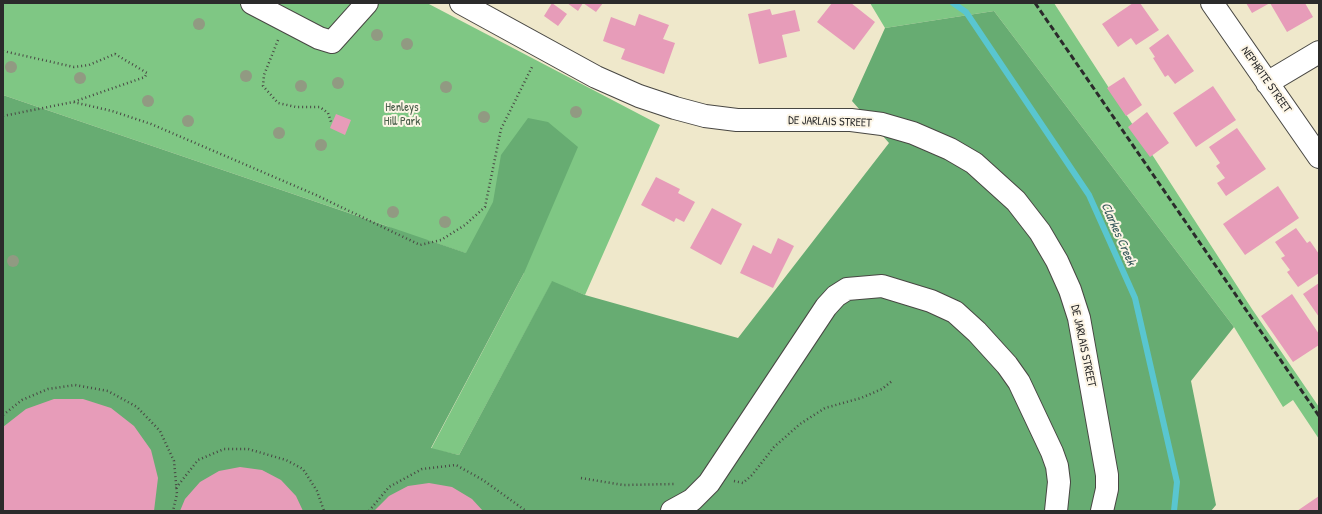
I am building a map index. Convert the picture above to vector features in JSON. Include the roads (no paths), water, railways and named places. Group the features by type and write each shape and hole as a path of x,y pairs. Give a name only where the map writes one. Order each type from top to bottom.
{"street":[{"path":"252,3 319,38 332,42 367,3"},
{"name":"DE JARLAIS STREET","path":"461,3 596,77 639,96 675,108 705,116 737,120 851,120 882,124 913,133 950,149 974,163 1016,201 1040,232 1058,261 1079,318 1107,475 1107,489 1102,511"},
{"name":"NEPHRITE STREET","path":"1212,3 1319,157"},
{"path":"1268,83 1319,52"},
{"path":"672,511 692,500 710,483 826,307 836,296 847,289 882,286 931,301 955,312 977,332 1007,365 1019,382 1052,452 1057,466 1059,482 1056,511"}],"waterway":[{"name":"Clarkes Creek","path":"953,3 966,12 1089,195 1135,298 1177,482 1174,511"}],"railway":[{"path":"1035,3 1319,416"}],"park label":[{"name":"Henleys Hill Park","path":"402,115"}]}
